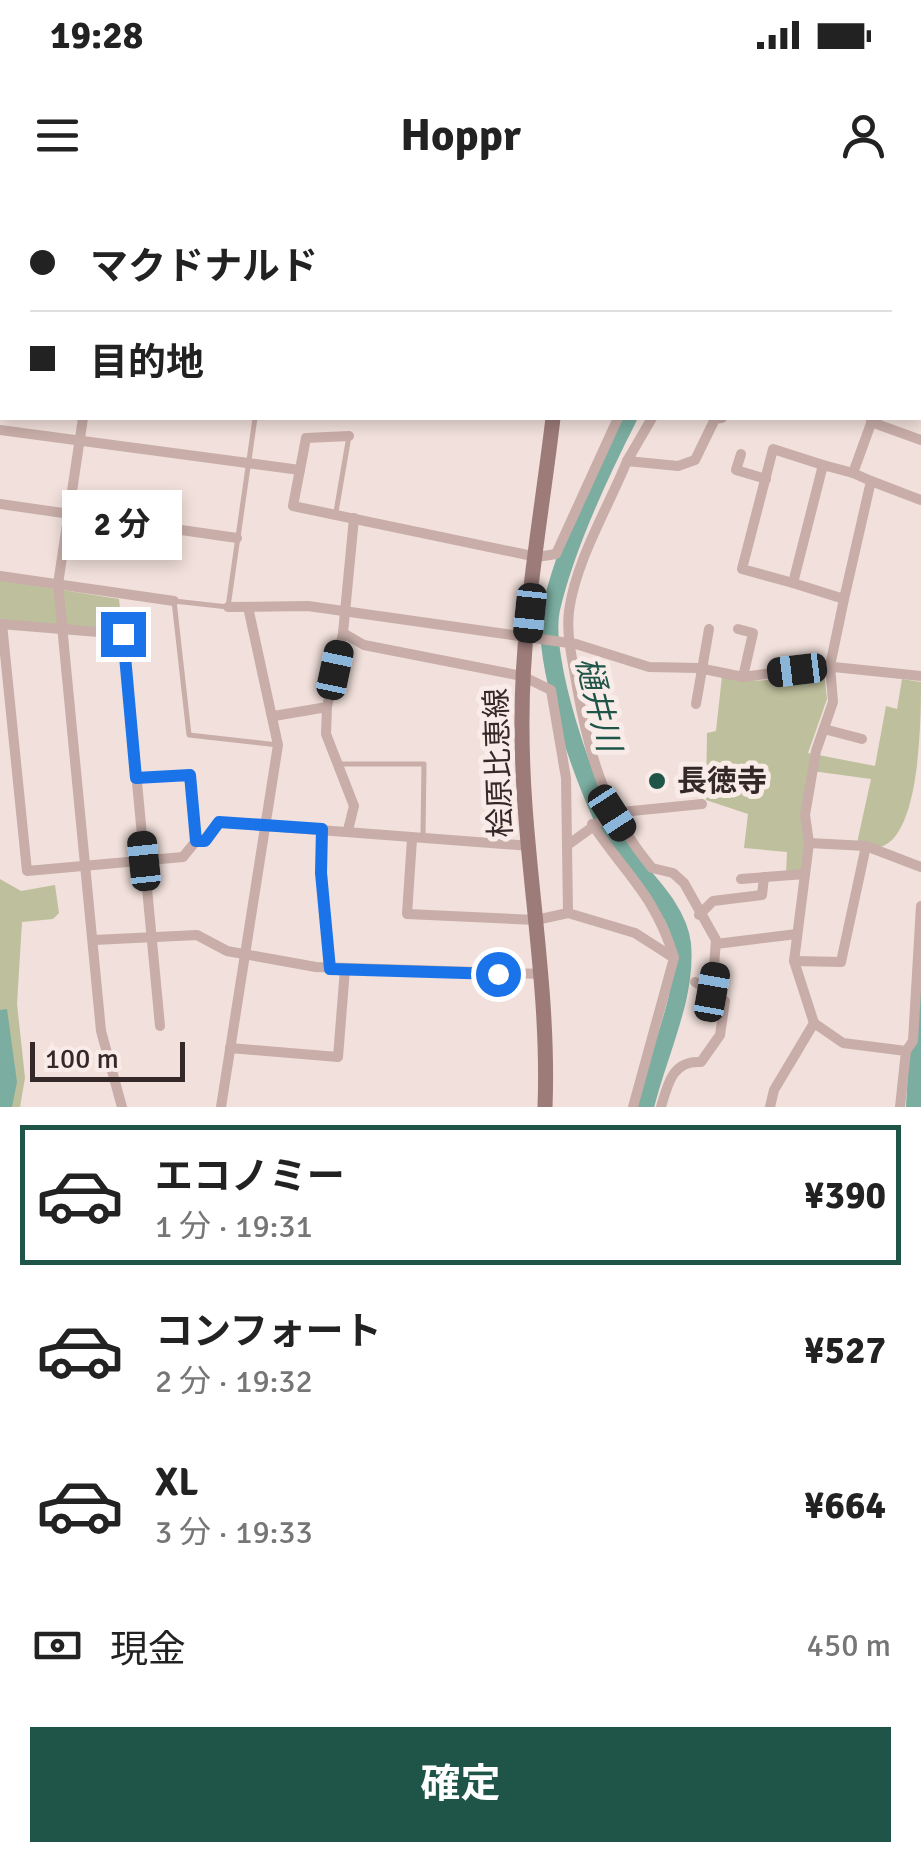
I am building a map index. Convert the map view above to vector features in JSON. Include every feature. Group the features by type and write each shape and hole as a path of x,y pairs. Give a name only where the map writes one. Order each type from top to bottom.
{"main road":[{"name":"桧原比恵線","path":"545,1107 543,974 530,846 522,676 534,641 536,557 553,420"}],"street":[{"path":"83,420 58,584 101,1031 122,1107"},
{"path":"349,436 306,438 293,506 536,557 556,554 617,420"},
{"path":"651,420 628,461 575,584 569,643 590,760 612,813 652,868 673,873 684,883 716,944 712,992"},
{"path":"628,461 678,466 695,460 714,420"},
{"path":"854,473 872,420 921,440"},
{"path":"0,430 300,470"},
{"path":"844,598 742,569 774,449 854,473 921,500"},
{"path":"741,454 736,470 766,479"},
{"path":"794,583 823,465"},
{"path":"872,481 830,666 833,702 805,815 809,844 794,961 814,1023 843,1043 906,1051"},
{"path":"0,504 237,538"},
{"path":"348,830 354,806 326,734 327,706 343,633 354,518"},
{"path":"0,576 174,600"},
{"path":"228,607 343,611 569,643 649,667 699,668 743,677 830,666 921,674"},
{"path":"222,1107 278,745 248,607"},
{"path":"136,778 190,775 196,841 183,857 144,861 86,865 28,871 1,624 123,634 136,778 144,861 151,935 160,1026"},
{"path":"696,704 699,668 709,629"},
{"path":"738,629 754,632 743,677"},
{"path":"343,633 364,645 522,676 551,690 566,778 568,913"},
{"path":"274,716 327,706"},
{"path":"824,729 862,739"},
{"path":"0,744 14,743"},
{"path":"568,844 612,813 702,804"},
{"path":"593,824 646,891 660,915 674,958 633,1107"},
{"path":"267,826 530,846"},
{"path":"418,840 407,914 536,920 568,913 635,933 674,958"},
{"path":"809,844 866,846 921,867"},
{"path":"794,961 842,962 866,846"},
{"path":"740,879 805,874"},
{"path":"698,915 713,901 762,895 764,877"},
{"path":"900,1107 906,1051 913,1041 921,906"},
{"path":"716,944 797,934"},
{"path":"94,940 197,935 244,955 330,969 543,974"},
{"path":"230,1048 338,1057 344,969"},
{"path":"661,1107 675,1069 687,1061 702,1062 720,1035 725,1001 695,982"},
{"path":"770,1107 774,1090 814,1023"}],"lane":[{"path":"255,420 228,607 174,600 190,735 278,745"},
{"path":"336,514 349,436"},
{"path":"338,764 424,764 418,840"},
{"path":"196,841 205,841 219,822 267,826"},
{"path":"322,829 321,873 330,969"}],"green space":[{"path":"0,580 119,599 122,629 0,622"},
{"path":"809,671 824,672 827,699 808,753 875,766 886,706 897,709 902,679 921,682 918,759 905,818 894,838 878,847 857,843 871,779 812,771 805,874 786,875 787,852 744,848 748,814 706,800 707,733 716,731 722,676 766,680"},
{"path":"0,879 21,891 55,885 59,913 53,919 22,922 17,1004 25,1078 20,1107 0,1107"}],"water":[{"path":"7,1009 17,1082 12,1107 0,1107 0,1010"}],"waterway":[{"name":"樋井川","path":"627,420 574,536 557,586 549,631 568,724 601,815 621,849 672,914 682,944 676,1006 645,1107"},
{"path":"915,1107 921,996"}],"place":[{"name":"長徳寺","path":"657,781"}],"route":[{"path":"123,634 136,778 190,775 196,841 205,841 212,826 219,822 322,829 321,873 330,969 498,974"}]}
